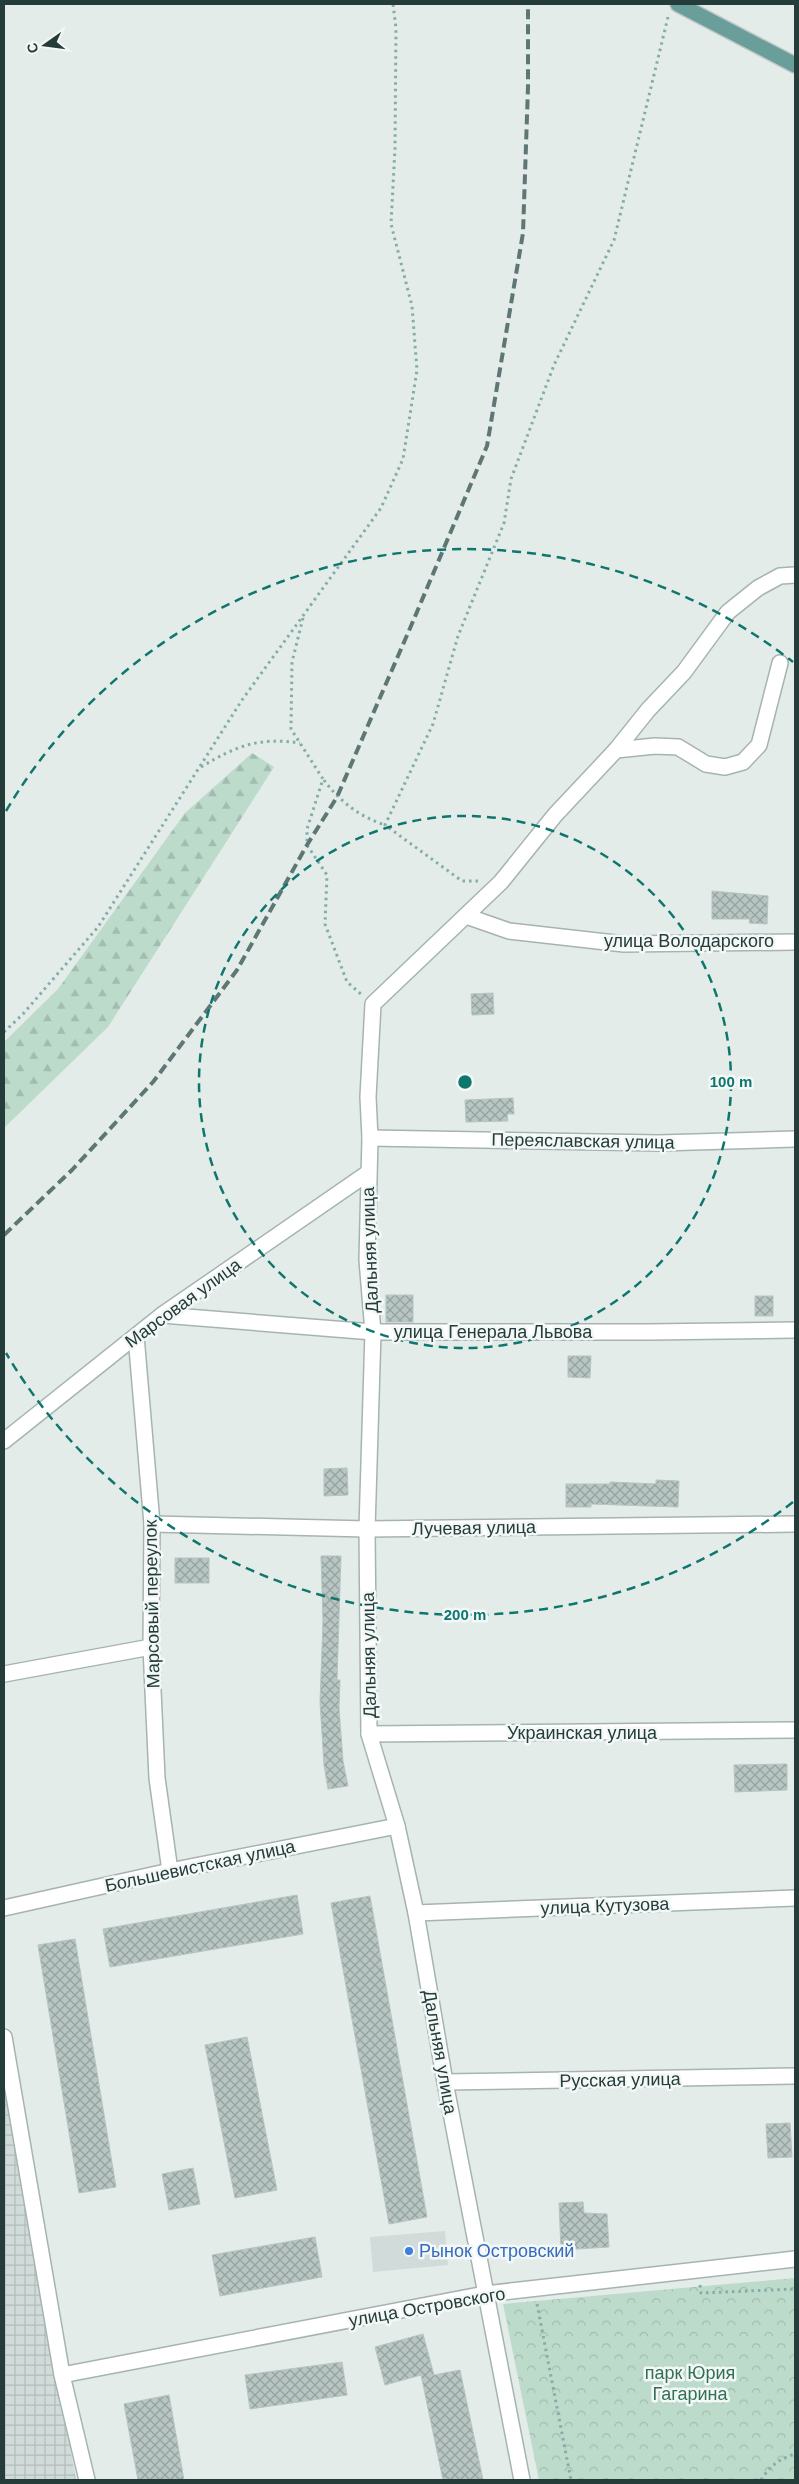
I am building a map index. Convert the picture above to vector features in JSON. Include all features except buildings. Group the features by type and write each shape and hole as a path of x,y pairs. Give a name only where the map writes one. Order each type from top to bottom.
{"main road":[{"path":"673,8 795,65"}],"street":[{"path":"372,1004 501,882 555,815 616,750 648,710 684,672 728,612 758,588 772,580 780,576 795,575"},
{"path":"616,750 656,746 678,747 706,764 725,766 743,762 759,745 780,663"},
{"name":"улица Володарского","path":"466,916 509,931 624,944 795,942"},
{"name":"Дальняя улица","path":"372,1004 368,1097 370,1138 367,1260 373,1332 367,1529 370,1734 397,1826 416,1913 445,2082 522,2480"},
{"name":"Переяславская улица","path":"370,1138 659,1143 795,1139"},
{"name":"Марсовая улица","path":"4,1441 162,1315 368,1173"},
{"name":"улица Генерала Львова","path":"162,1315 373,1332 795,1330"},
{"name":"Марсовый переулок","path":"136,1336 152,1524 151,1646 157,1778 170,1871"},
{"name":"Лучевая улица","path":"152,1524 367,1529 795,1524"},
{"path":"4,1674 151,1646"},
{"name":"Украинская улица","path":"370,1734 795,1730"},
{"name":"Большевистская улица","path":"4,1908 170,1871 397,1826"},
{"name":"улица Кутузова","path":"416,1913 795,1898"},
{"path":"4,2037 62,2375 87,2480"},
{"name":"Русская улица","path":"445,2082 795,2076"},
{"name":"улица Островского","path":"62,2375 485,2294 795,2259"}],"path":[{"path":"4,1032 23,1014 98,927 242,700 381,508 403,459 417,370 412,306 390,224 395,148 396,28 393,4"},
{"path":"385,825 432,724 458,636 504,523 511,479 554,365 614,240 673,8"},
{"path":"304,615 292,662 291,729 337,797 372,821 385,825 462,881 501,882"},
{"path":"199,769 230,750 245,746 276,740 300,743"},
{"path":"324,779 307,830 307,845 327,875 325,924 346,982 372,1004"},
{"path":"697,2270 701,2292 795,2289"},
{"path":"534,2289 571,2480"},
{"path":"760,2480 775,2463 795,2454"}],"shaded area":[{"path":"4,2082 76,2480 4,2480"},
{"name":"Рынок Островский","path":"445,2231 448,2265 373,2272 370,2237"}],"green space":[{"path":"252,753 274,767 108,1027 4,1128 4,1042 58,989 185,813"},
{"name":"парк Юрия Гагарина","path":"795,2278 795,2480 539,2480 503,2304"}],"railway":[{"path":"4,1235 72,1170 153,1082 237,970 307,845 337,797 411,626 487,446 523,233 528,87 528,4"}],"place":[{"name":"Рынок Островский","path":"409,2251"}]}
